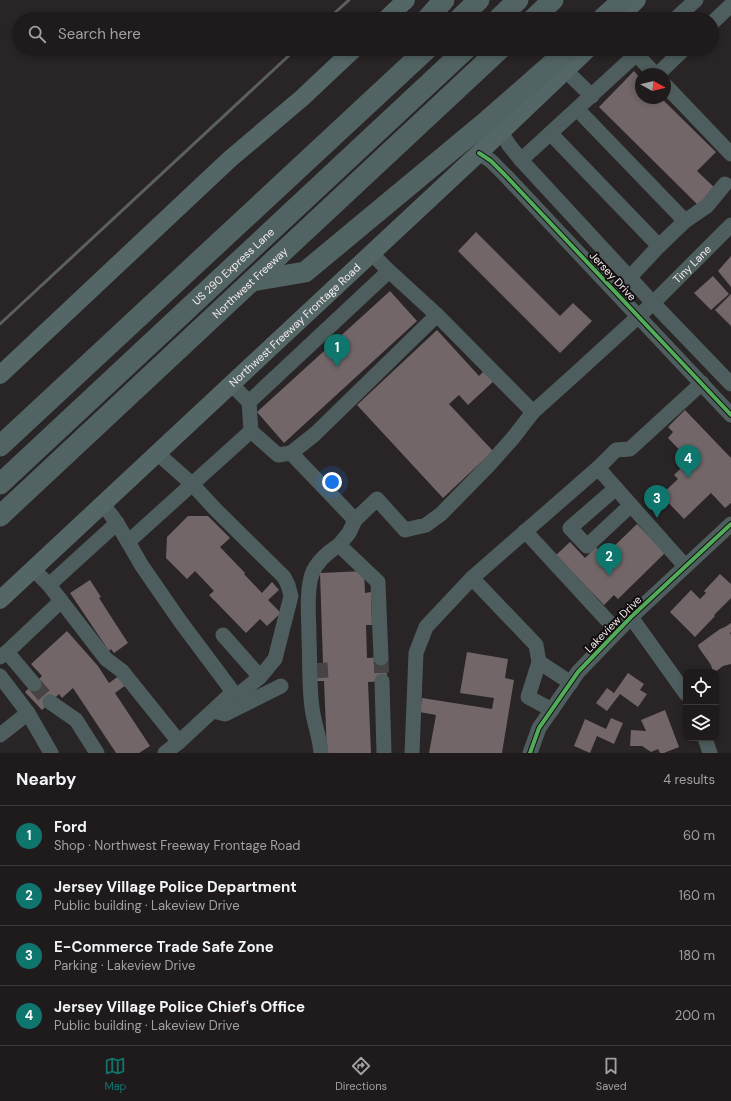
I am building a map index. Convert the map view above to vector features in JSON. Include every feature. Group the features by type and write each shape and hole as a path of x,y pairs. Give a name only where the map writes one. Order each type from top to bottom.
{"highway":[{"path":"433,12 444,0"},
{"path":"466,12 479,0"},
{"path":"505,12 518,0"},
{"path":"540,12 553,0"},
{"path":"610,12 623,0"},
{"path":"384,88 403,56"},
{"path":"0,446 419,56"},
{"name":"US 290 Express Lane","path":"0,484 459,56"},
{"name":"Northwest Freeway","path":"0,516 493,56"},
{"path":"252,281 305,272 488,120 561,56"}],"main road":[{"path":"393,12 406,0"},
{"path":"625,12 637,0"},
{"path":"0,375 230,159 302,98 347,56"},
{"name":"Northwest Freeway Frontage Road","path":"0,600 581,56"}],"street":[{"path":"683,12 696,0"},
{"path":"719,16 731,5"},
{"path":"521,160 635,56"},
{"path":"642,56 651,68"},
{"path":"663,68 676,56"},
{"path":"566,71 592,96"},
{"path":"671,91 731,154"},
{"path":"577,109 685,221"},
{"name":"Jersey Drive","path":"501,132 509,146 521,160 653,303 731,384"},
{"path":"551,134 659,246"},
{"name":"Jersey Drive","path":"479,153 491,161 506,176 731,415"},
{"path":"630,277 685,221 707,206 729,184"},
{"name":"Tiny Lane","path":"354,520 377,499 405,530 426,525 441,514 488,466 513,438 533,412 653,303 731,225"},
{"path":"371,253 437,314 533,412"},
{"path":"249,402 389,271"},
{"path":"231,384 249,402 251,432 278,455 291,453 315,434 437,314"},
{"path":"412,753 416,652 426,627 472,578 598,468 616,450 630,449 702,384"},
{"path":"128,542 251,432"},
{"path":"103,504 142,566 180,621 233,692 239,694 260,676 275,659 291,596 288,585 284,577 192,484 157,453"},
{"path":"291,453 354,520 349,533 339,545 331,550 319,562 312,574 309,608 309,654 312,708 320,749"},
{"path":"598,468 685,566"},
{"path":"616,488 570,528 587,546 631,505"},
{"path":"49,585 116,523"},
{"name":"Lakeview Drive","path":"530,753 540,728 578,672 631,616 731,524"},
{"path":"525,531 617,631"},
{"path":"339,545 378,582 381,658"},
{"path":"33,569 49,585 106,659 122,671 179,742"},
{"path":"472,578 536,645 539,662 528,697 552,710"},
{"path":"310,589 319,624 320,663"},
{"path":"34,684 3,654 61,601"},
{"path":"631,616 683,690"},
{"path":"223,635 260,676"},
{"path":"539,662 571,682"},
{"path":"0,676 28,713 51,753"},
{"path":"320,749 322,709 321,681"},
{"path":"382,681 384,753"},
{"path":"213,711 225,714 281,686"},
{"path":"165,753 233,692"},
{"path":"50,702 76,720 97,753"},
{"path":"0,735 28,713"},
{"path":"705,741 710,753"}],"building":[{"path":"634,71 635,104 667,104 716,152 697,171 716,189 699,206 599,107"},
{"path":"476,232 560,316 573,303 592,321 560,353 458,251"},
{"path":"731,256 731,287 718,271"},
{"path":"713,276 729,294 711,310 694,293"},
{"path":"390,291 417,321 284,443 257,412"},
{"path":"731,294 731,326 715,310"},
{"path":"437,330 479,376 486,369 496,379 468,405 459,395 449,404 493,451 443,498 357,405"},
{"path":"685,410 731,458 731,503 725,508 711,493 684,519 661,495 678,479 674,475 682,467 687,472 694,465 668,438 673,432 668,427"},
{"path":"188,516 208,516 230,538 220,547 262,593 272,582 279,590 268,600 281,613 267,626 260,619 246,633 209,595 214,591 195,571 187,579 166,558 167,537"},
{"path":"637,524 665,553 618,599 614,595 604,605 556,555 570,542 585,558 596,547 604,556"},
{"path":"364,571 365,593 371,592 372,625 366,625 367,658 386,657 387,681 368,682 371,753 327,753 324,681 316,681 315,663 323,663 320,573"},
{"path":"720,574 731,584 731,598 695,637 670,612 691,590 700,599 706,593 704,591"},
{"path":"90,580 101,597 99,598 128,643 114,653 111,649 109,651 70,593"},
{"path":"731,623 731,664 723,666 719,669 712,669 698,645"},
{"path":"67,631 98,666 109,683 120,675 126,685 115,693 150,746 139,753 116,753 73,688 62,698 59,694 42,710 25,692 42,676 31,664"},
{"path":"467,652 508,659 505,678 514,680 502,753 429,753 436,715 420,712 422,698 492,709 494,698 460,693"},
{"path":"628,673 644,684 640,690 647,694 638,707 620,694 607,711 596,703 607,688 614,693"},
{"path":"665,710 679,747 664,753 660,753 658,749 651,752 642,746 630,746 631,730 646,731 641,720"},
{"path":"611,718 623,723 614,744 597,736 590,753 574,746 585,719 606,729"}],"tunnel":[{"path":"381,658 382,681"},
{"path":"320,663 321,681"},
{"path":"34,684 50,702"}],"railway":[{"path":"336,12 349,0"},
{"path":"0,324 288,56"}],"cycle path":[{"path":"479,153 491,161 506,176 731,415"},
{"path":"530,753 539,728 578,672 631,617 731,524"}],"place":[{"name":"Ford","path":"337,367"},
{"name":"Jersey Village Police Chief's Office","path":"688,478"},
{"name":"E-Commerce Trade Safe Zone","path":"657,518"},
{"name":"Jersey Village Police Department","path":"609,576"}]}
